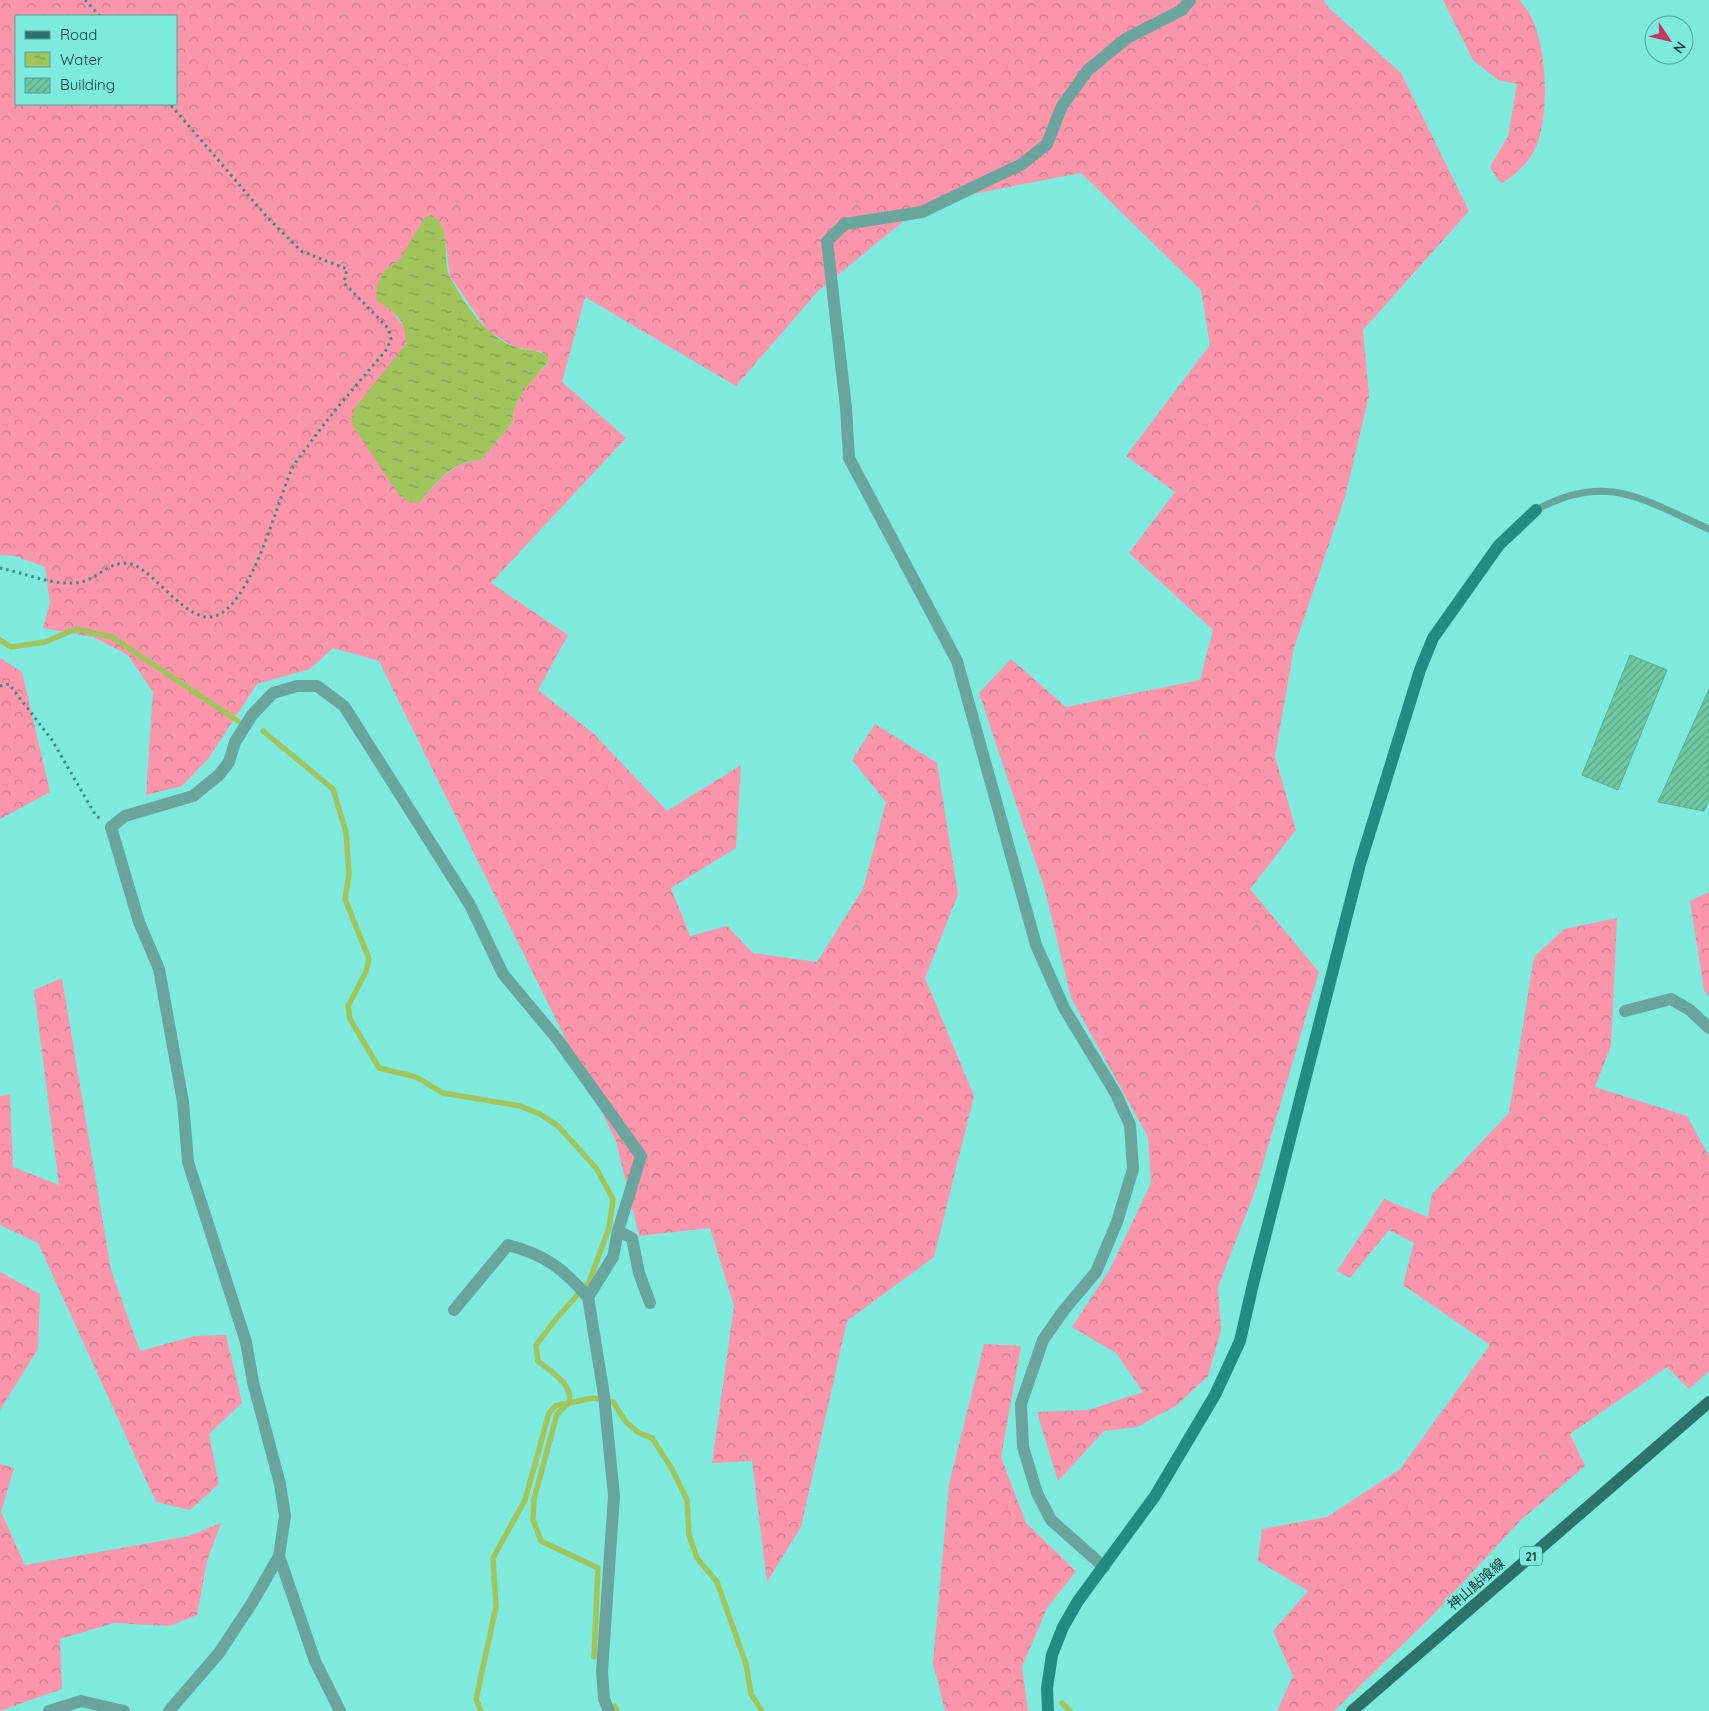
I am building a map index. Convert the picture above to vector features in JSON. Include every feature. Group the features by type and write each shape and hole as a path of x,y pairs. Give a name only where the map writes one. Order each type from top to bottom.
{"main road":[{"name":"神山鮎喰線","path":"1352,1711 1709,1402"}],"street":[{"path":"1104,1567 1050,1520 1036,1493 1023,1447 1021,1404 1043,1340 1064,1310 1096,1272 1118,1222 1133,1169 1130,1125 1116,1094 1064,1008 1036,945 957,661 849,458 846,408 827,241 845,224 922,212 1022,164 1047,144 1062,106 1088,70 1127,38 1182,10 1190,0"},
{"path":"1048,1711 1047,1688 1052,1655 1063,1627 1078,1601 1155,1496 1216,1395 1240,1341 1252,1284 1360,864 1423,662 1433,638 1499,545 1536,510"},
{"path":"169,1711 219,1653 280,1556 285,1516 280,1484 253,1382 246,1342 188,1162 183,1102 159,969 139,922 111,827 126,816 193,796 219,775 229,762 236,742 252,715 273,693 297,686 317,686 344,706 470,905 503,974 558,1040 642,1156 618,1231 613,1257 583,1292"},
{"path":"1625,1011 1671,999 1690,1010 1709,1028"},
{"path":"618,1231 632,1238 639,1273 650,1302"},
{"path":"454,1310 508,1245 535,1252 568,1275 583,1292 604,1400 614,1496 602,1671 604,1699 609,1711"},
{"path":"280,1556 315,1661 340,1711"},
{"path":"49,1711 82,1701 124,1711"}],"lane":[{"path":"1536,510 1558,498 1598,490 1623,492 1709,529"}],"path":[{"path":"85,0 99,15"},
{"path":"0,568 61,583 83,582 116,564 134,565 196,614 212,617 223,611 234,601 254,570 292,470 327,420 389,344 391,339 388,328 344,283 347,269 301,251 267,217 171,105"},
{"path":"0,686 9,684 52,740 96,816 111,827"}],"green space":[{"path":"0,0 1323,0 1329,8 1401,73 1469,211 1363,330 1369,396 1345,497 1294,648 1275,756 1296,830 1250,889 1319,972 1255,1191 1218,1287 1221,1330 1208,1376 1176,1406 1137,1427 1104,1431 1058,1481 1037,1412 1088,1410 1143,1392 1116,1353 1072,1327 1110,1269 1151,1183 1148,1137 1071,998 1045,890 979,693 1011,659 1066,707 1200,680 1213,630 1129,553 1175,492 1126,456 1210,345 1201,290 1081,173 926,203 818,291 736,386 585,297 562,382 626,438 491,583 568,635 538,690 594,734 667,811 741,765 736,848 671,888 690,936 727,926 753,953 817,962 863,889 886,802 852,760 875,724 937,763 958,894 925,978 974,1096 934,1257 847,1321 801,1527 767,1582 752,1461 712,1463 734,1306 710,1228 639,1236 616,1141 379,661 333,648 310,669 257,684 208,759 182,786 146,795 153,692 128,655 93,637 43,628 50,603 45,567 15,556 0,555","holes":["444,231 450,276 488,331 515,347 542,352 548,363 524,389 515,407 511,424 481,460 453,469 419,503 401,352 405,345 407,333 390,306 384,271"]},
{"path":"1443,0 1519,0 1529,12 1536,28 1544,68 1545,89 1542,127 1532,155 1518,171 1501,184 1490,167 1508,136 1517,84 1498,80 1473,60"},
{"path":"0,658 22,672 50,792 0,819"},
{"path":"1709,892 1709,996 1704,990 1690,901"},
{"path":"1617,918 1611,1046 1595,1087 1687,1116 1709,1156 1709,1371 1689,1389 1667,1367 1570,1434 1585,1466 1521,1520 1429,1619 1334,1711 1277,1711 1293,1676 1273,1631 1308,1591 1258,1561 1262,1529 1327,1517 1400,1469 1490,1345 1403,1285 1414,1243 1389,1230 1350,1278 1337,1271 1384,1199 1428,1217 1432,1194 1509,1113 1534,957 1564,929"},
{"path":"62,978 111,1270 140,1351 195,1336 226,1335 242,1403 209,1434 219,1484 190,1510 156,1502 38,1243 0,1225 0,1096 10,1094 13,1167 59,1185 34,990"},
{"path":"0,1272 40,1294 38,1349 0,1410"},
{"path":"984,1344 1021,1346 1001,1457 1026,1523 1076,1571 1047,1608 1022,1667 1028,1711 945,1711 933,1663 949,1484"},
{"path":"0,1464 14,1468 1,1512 25,1565 189,1536 221,1523 207,1561 197,1615 170,1626 114,1623 60,1639 62,1689 0,1711"}],"water":[{"path":"432,215 443,228 446,263 451,279 477,318 502,341 517,348 544,354 548,356 548,362 524,390 515,407 511,424 481,460 471,461 453,468 438,481 419,503 410,502 399,495 351,423 354,409 406,344 402,323 394,313 376,300 377,284 384,271 400,259 425,217"}],"building":[{"path":"1630,655 1667,670 1618,790 1582,775"},
{"path":"1709,689 1709,800 1704,811 1658,802"}],"waterway":[{"path":"0,640 11,647 45,642 76,629 112,637 238,721"},
{"path":"263,731 333,789 346,832 349,874 345,899 369,959 366,972 348,1006 350,1019 379,1068 416,1077 443,1093 520,1106 540,1114 558,1126 596,1168 613,1199 609,1228 589,1282 536,1345 538,1361 565,1384 570,1396 569,1403 593,1398 613,1402 626,1422 639,1433 652,1438 672,1469 687,1500 689,1535 697,1558 717,1582 746,1664 751,1694 762,1711"},
{"path":"569,1403 557,1414 534,1499 533,1520 541,1541 598,1568 594,1657"},
{"path":"481,1711 476,1699 496,1607 493,1558 525,1500 549,1413 555,1406 569,1403"},
{"path":"1062,1703 1070,1711"},
{"path":"615,1706 617,1711"}]}
